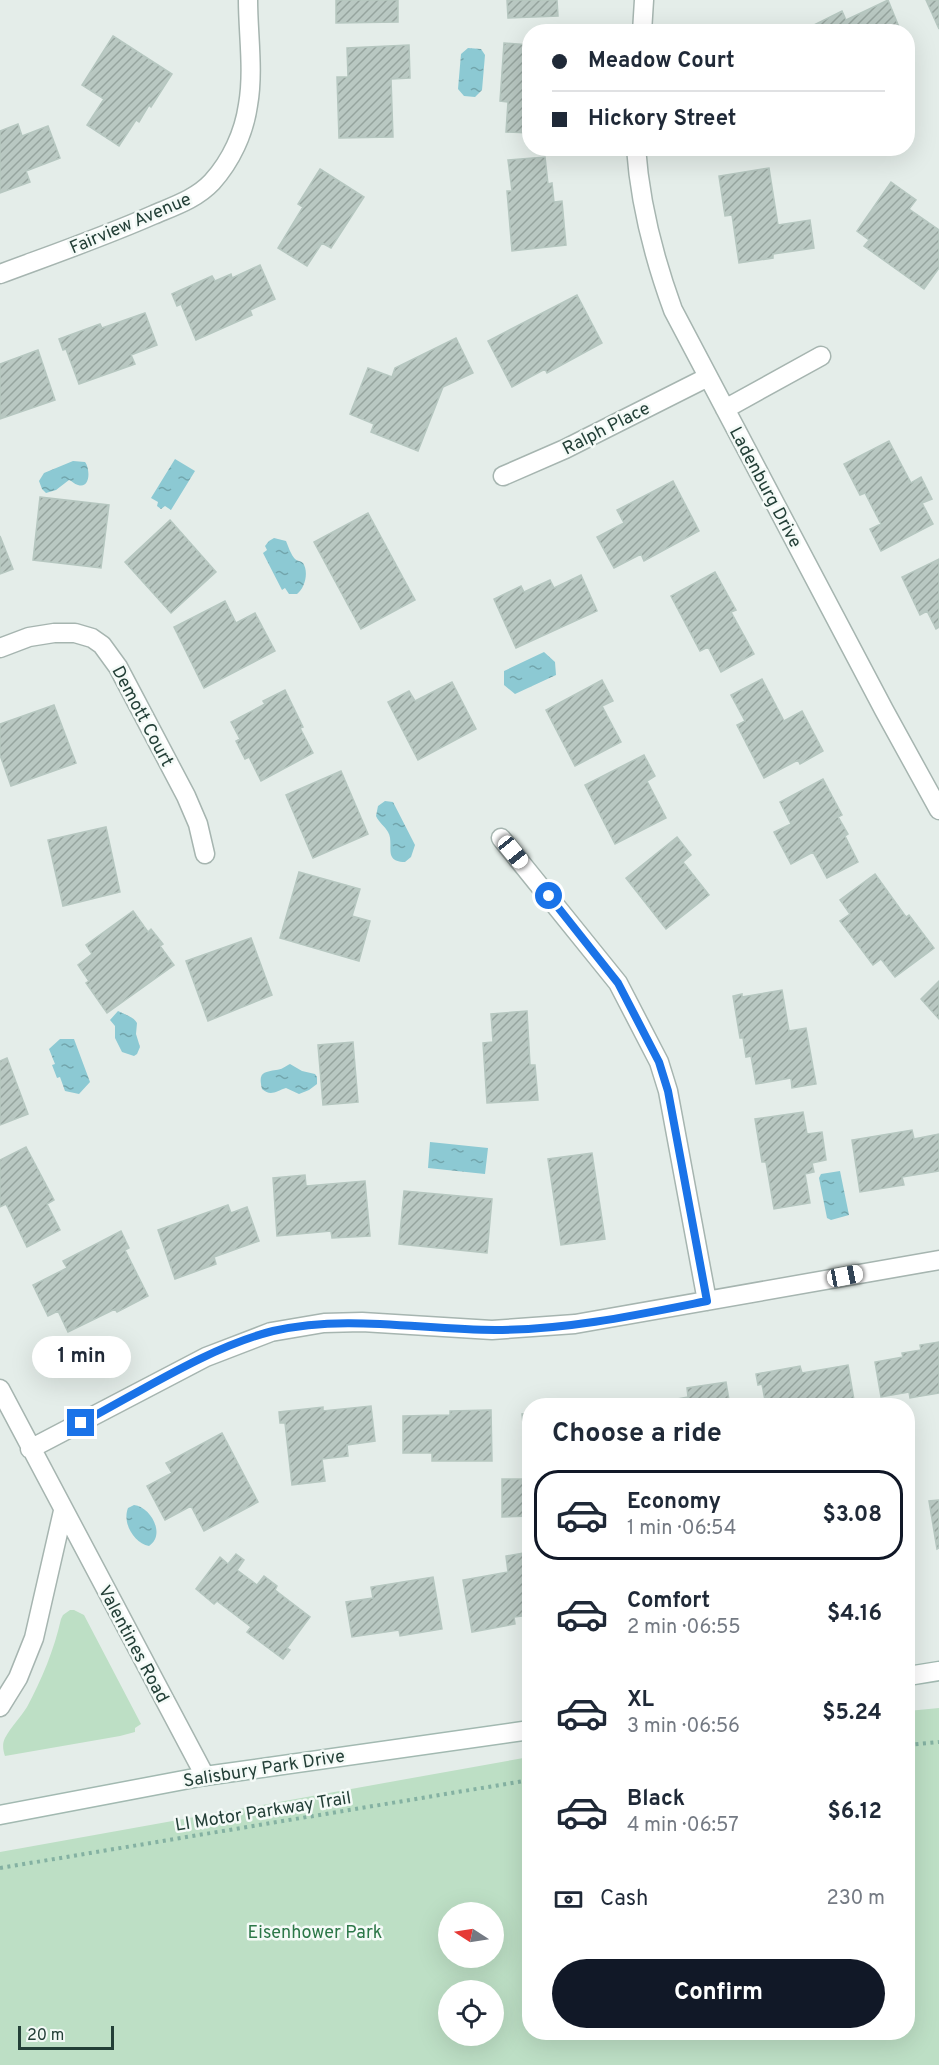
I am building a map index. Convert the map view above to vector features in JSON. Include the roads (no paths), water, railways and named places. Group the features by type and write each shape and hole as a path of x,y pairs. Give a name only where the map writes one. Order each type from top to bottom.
{"street":[{"name":"Fairview Avenue","path":"0,274 115,232 190,199 211,183 235,147 249,104 248,0"},
{"path":"642,24 644,0"},
{"name":"Ladenburg Drive","path":"637,156 644,214 658,267 673,310 888,718 939,810"},
{"path":"725,409 821,356"},
{"name":"Ralph Place","path":"503,476 565,449 708,377"},
{"name":"Demott Court","path":"0,648 29,637 54,633 75,633 92,638 102,645 118,667 186,796 198,824 205,854"},
{"path":"501,838 618,983 659,1062 668,1091 707,1301"},
{"path":"30,1449 206,1357 271,1332 324,1323 362,1322 446,1329 510,1330 576,1324 939,1260"},
{"name":"Valentines Road","path":"0,1389 205,1776"},
{"path":"0,1707 18,1678 34,1638 63,1511"},
{"path":"915,1675 939,1671"},
{"name":"Salisbury Park Drive","path":"0,1815 205,1776 522,1731"}],"water":[{"path":"468,48 481,49 485,55 482,90 475,97 464,96 458,89 461,54"},
{"path":"175,459 195,471 171,510 165,506 161,509 157,506 158,502 151,498"},
{"path":"73,461 85,462 87,465 88,477 85,484 78,485 69,480 56,490 46,493 39,481 44,473"},
{"path":"274,538 286,541 296,560 303,563 305,567 305,580 297,594 289,594 285,588 282,590 263,553 267,550 265,546"},
{"path":"544,652 555,662 556,675 515,694 504,685 504,671"},
{"path":"385,801 393,802 415,845 411,857 405,862 398,861 391,856 390,837 376,816 378,806"},
{"path":"118,1011 131,1017 137,1023 136,1034 140,1047 134,1056 122,1052 115,1038 115,1026 110,1020"},
{"path":"60,1039 74,1039 90,1082 79,1094 65,1091 52,1065 55,1064 49,1049"},
{"path":"290,1064 302,1071 315,1074 317,1084 299,1094 286,1088 271,1093 262,1089 261,1076 263,1074"},
{"path":"430,1142 488,1148 485,1174 428,1168"},
{"path":"840,1171 849,1215 831,1220 827,1218 819,1178 821,1174"},
{"path":"134,1505 146,1511 154,1522 156,1535 149,1546 134,1537 128,1526 128,1508"}],"park label":[{"name":"Eisenhower Park","path":"315,1932"}]}
